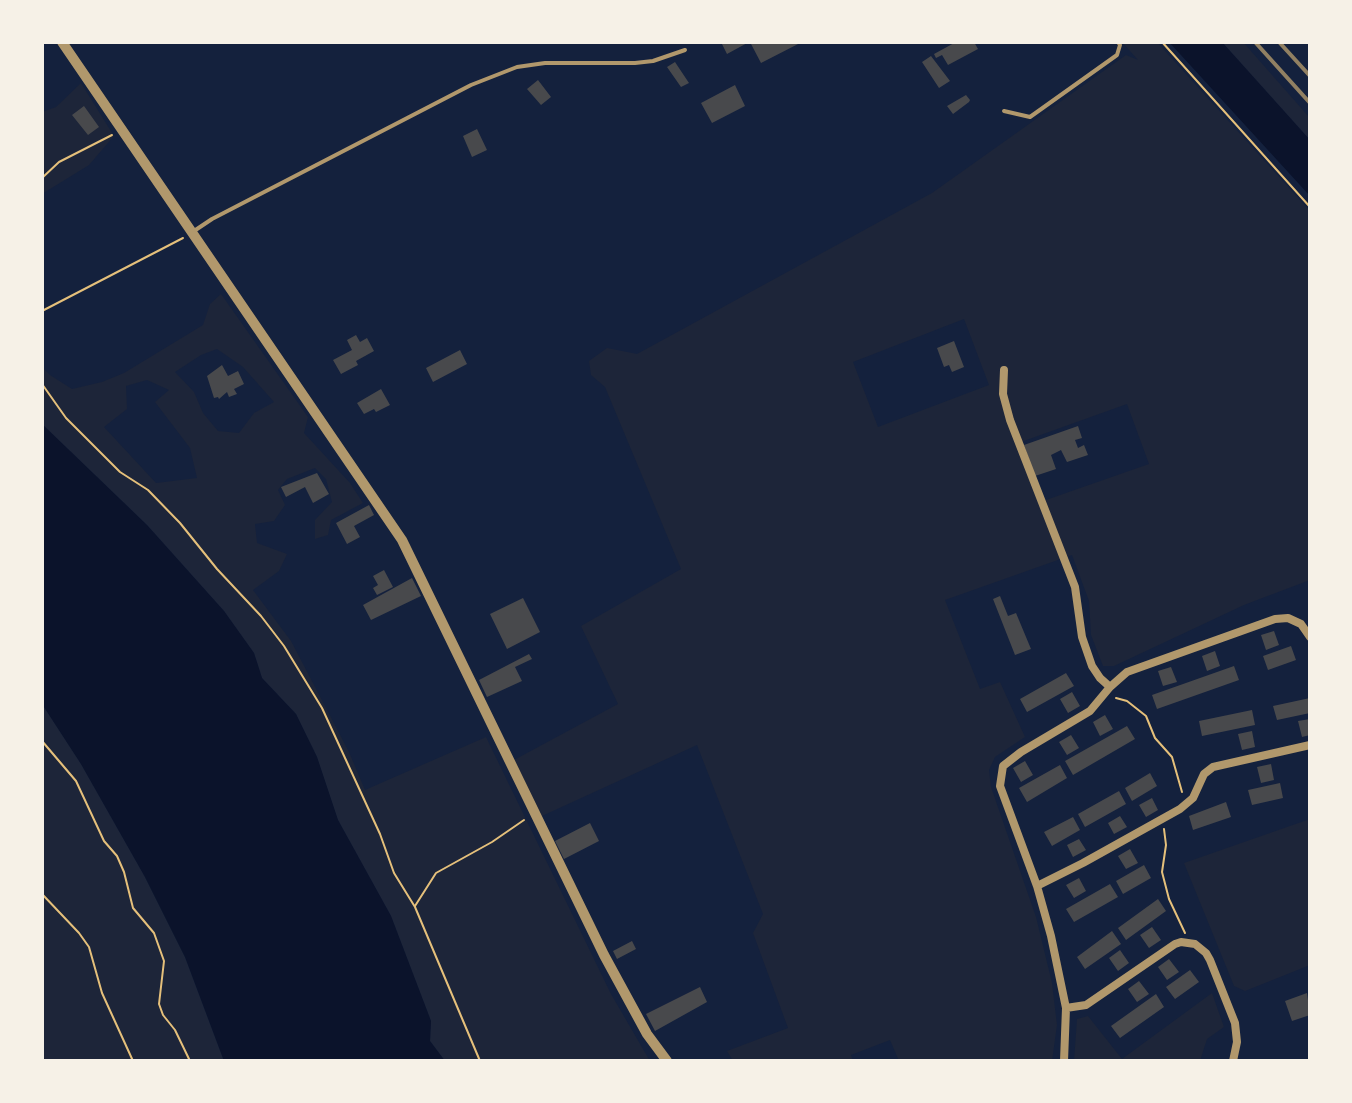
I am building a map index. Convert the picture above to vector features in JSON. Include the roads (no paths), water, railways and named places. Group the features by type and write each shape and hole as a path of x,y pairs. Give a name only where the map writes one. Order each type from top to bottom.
{"street":[{"path":"62,42 402,540 604,955 647,1034 667,1061"},
{"path":"1004,370 1003,394 1010,420 1075,587 1082,637 1088,655 1108,690"},
{"path":"1064,1061 1066,1008 1037,886 1000,786 1003,766 1090,711 1127,672 1275,619 1288,618 1301,624 1310,637"},
{"path":"1037,886 1188,804 1204,774 1213,767 1310,745"},
{"path":"1066,1008 1086,1005 1165,949 1187,942 1206,953 1230,1010 1237,1042 1233,1061"}],"lane":[{"path":"1004,111 1030,117 1117,55 1118,42"},
{"path":"193,232 212,219 471,85 517,67 545,63 644,62 685,50"}],"railway":[{"path":"1255,42 1310,103"},
{"path":"1279,42 1310,76"}]}
